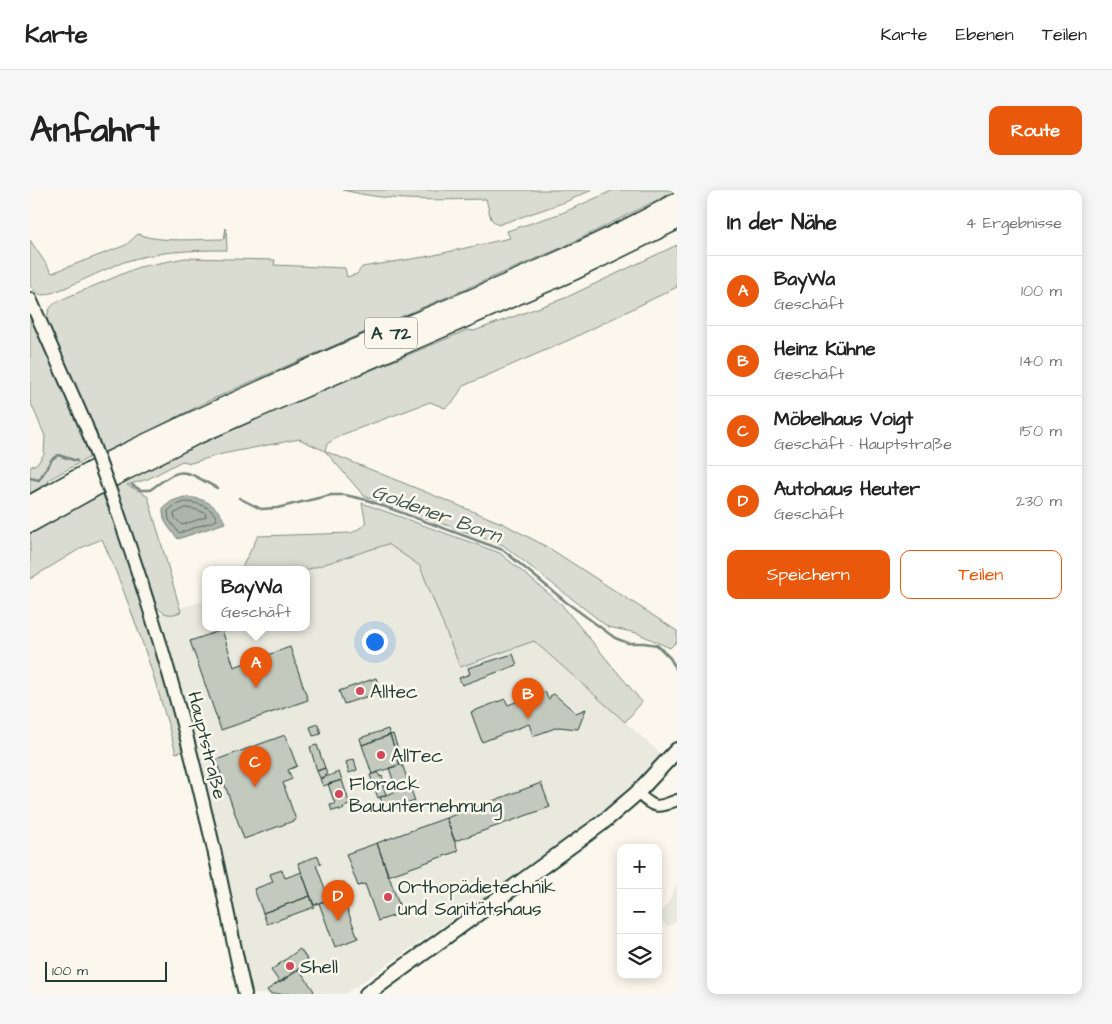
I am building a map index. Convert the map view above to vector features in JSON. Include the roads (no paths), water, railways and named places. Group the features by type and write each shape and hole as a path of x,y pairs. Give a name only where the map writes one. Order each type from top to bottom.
{"highway":[{"name":"A 72","path":"30,523 102,474 204,415 505,284 614,234 677,202"},
{"name":"A 72","path":"30,505 196,436 532,289 677,220"}],"main road":[{"path":"367,994 602,823 637,793 677,750"}],"street":[{"name":"Hauptstraße","path":"30,299 86,426 117,510 156,626 180,710 207,818 245,994"},
{"path":"637,793 651,805 661,807 677,800"}],"water":[{"path":"184,497 209,503 222,516 225,523 178,539 165,521 163,508 172,501"}],"waterway":[{"name":"Goldener Born","path":"30,478 39,480 52,459 58,455 77,461"},
{"name":"Goldener Born","path":"132,485 141,490 150,490 170,476 183,472 217,488"},
{"name":"Goldener Born","path":"239,498 261,509 277,508 331,495 345,495 367,500 503,550 566,602 615,638 628,643 657,645 670,658 677,670"}],"place":[{"name":"BayWa","path":"256,688"},
{"name":"Alltec","path":"360,691"},
{"name":"Heinz Kühne","path":"528,719"},
{"name":"AllTec","path":"381,755"},
{"name":"Möbelhaus Voigt","path":"255,787"},
{"name":"Florack Bauunternehmung","path":"339,794"},
{"name":"Orthopädietechnik und Sanitätshaus","path":"388,897"},
{"name":"Autohaus Heuter","path":"338,921"},
{"name":"Shell","path":"290,966"}]}
